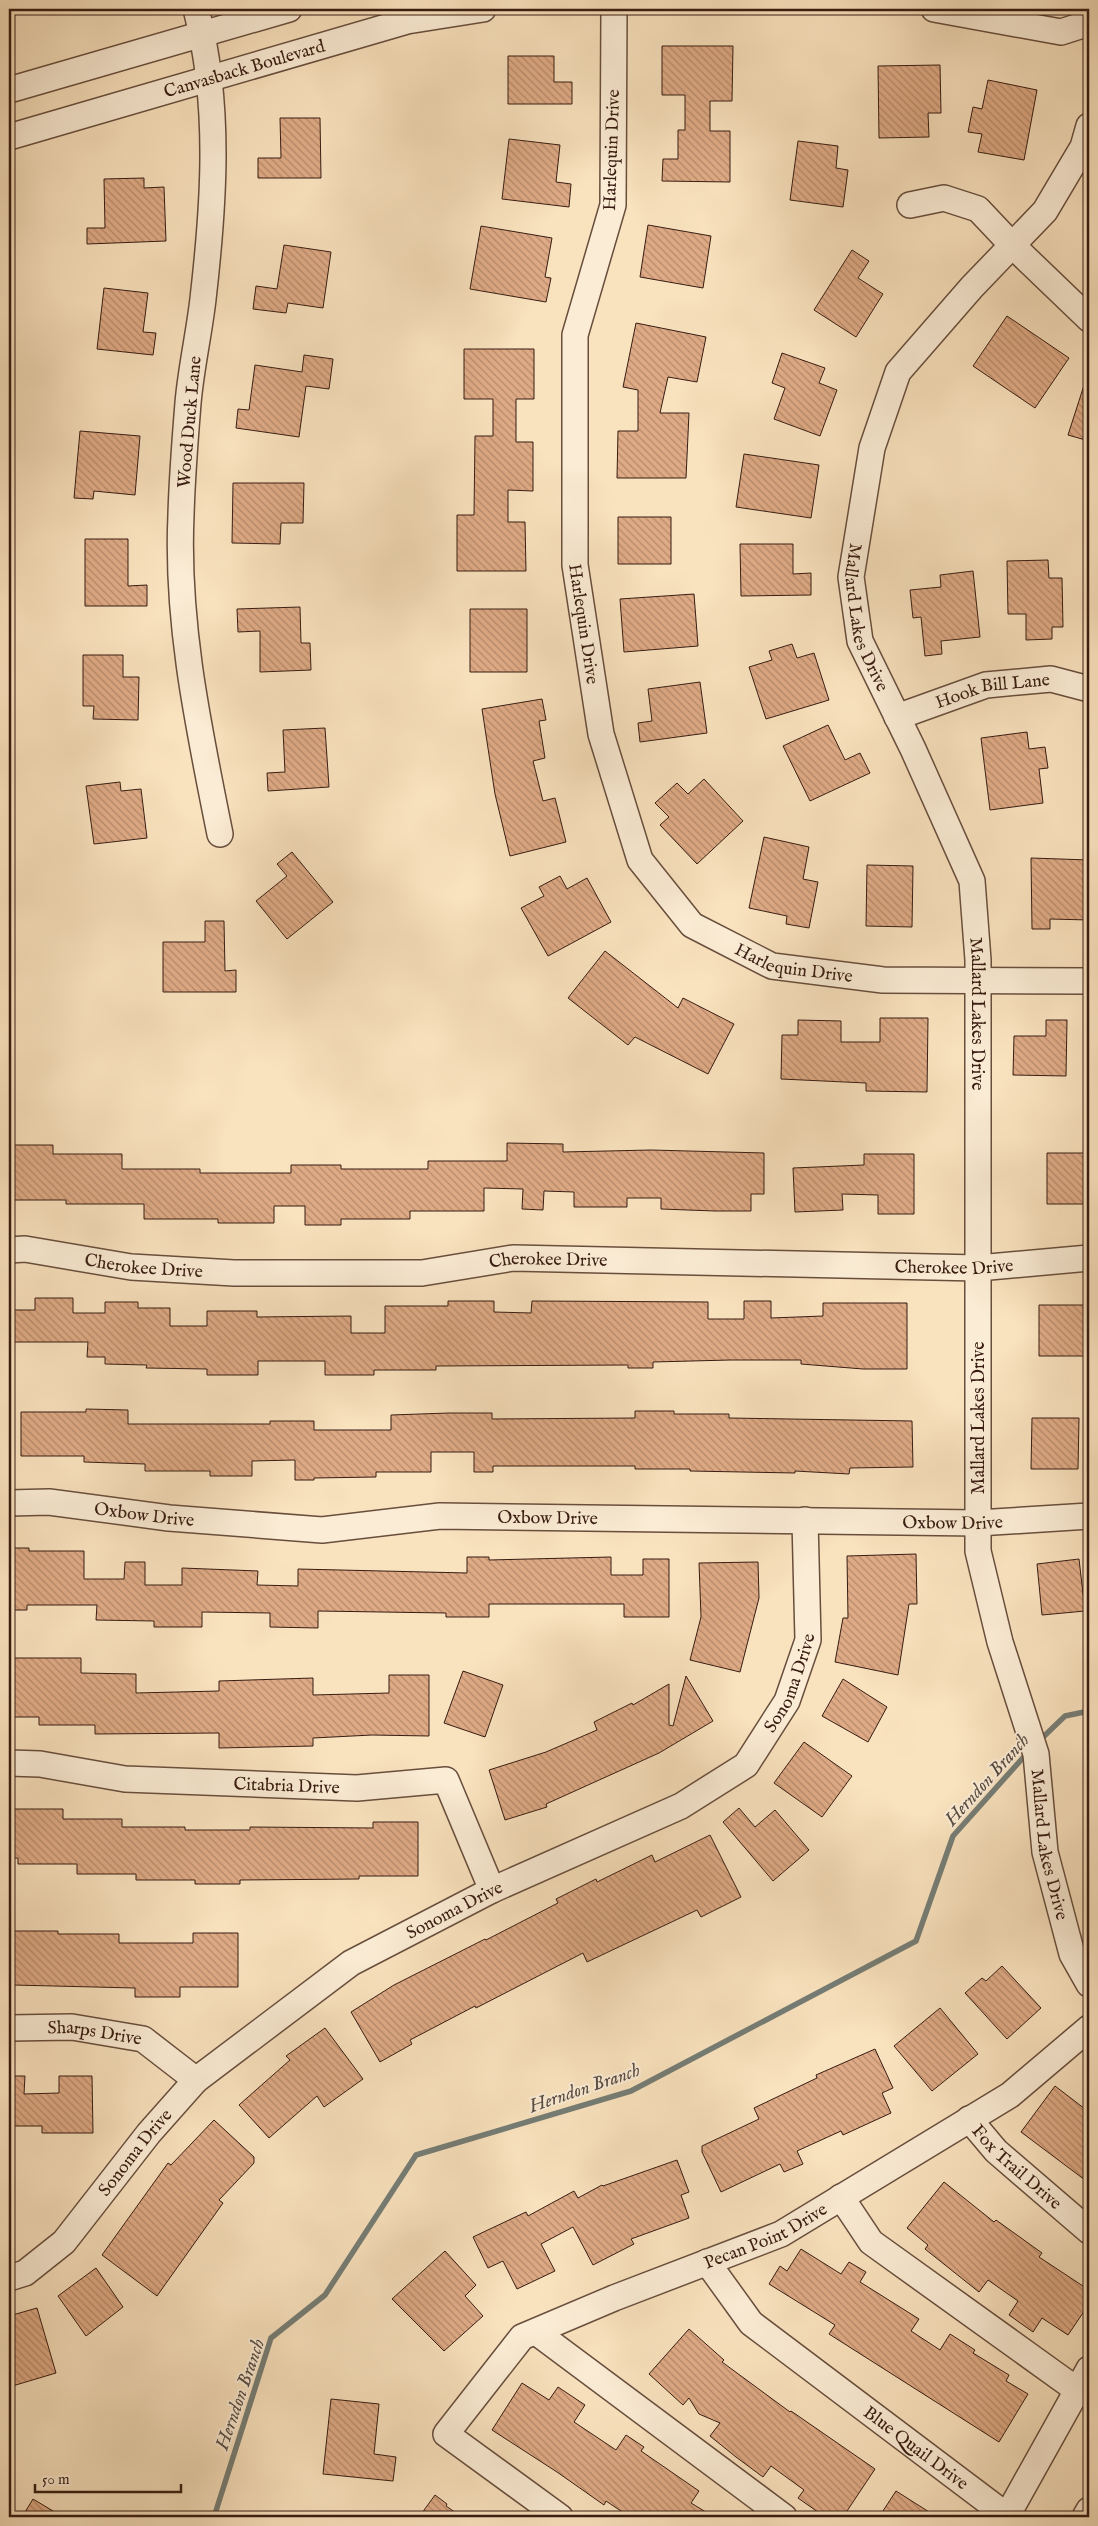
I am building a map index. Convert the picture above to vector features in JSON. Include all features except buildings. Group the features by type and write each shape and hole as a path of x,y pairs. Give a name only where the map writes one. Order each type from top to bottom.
{"street":[{"name":"Wood Duck Lane","path":"196,9 209,79 214,171 203,300 188,401 180,517 184,631 199,733 220,834"},
{"path":"9,90 289,9"},
{"name":"Canvasback Boulevard","path":"9,137 407,21 483,9"},
{"name":"Harlequin Drive","path":"614,9 613,205 575,335 575,565 601,734 640,860 692,925 772,966 883,980 978,982 1089,981"},
{"path":"934,9 1061,32 1089,23"},
{"name":"Mallard Lakes Drive","path":"1089,126 1083,147 1045,211 972,287 898,372 872,448 851,577 860,641 972,881 978,982 978,1551 1000,1642 1036,1754 1045,1852 1072,1954 1089,1984"},
{"path":"910,205 944,198 978,209 1012,245 1089,319"},
{"name":"Hook Bill Lane","path":"897,717 986,685 1051,679 1089,688"},
{"name":"Cherokee Drive","path":"9,1250 25,1249 131,1267 234,1272 422,1272 513,1258 978,1268 1089,1258"},
{"name":"Oxbow Drive","path":"9,1503 49,1502 169,1518 322,1530 440,1516 978,1523 1089,1516"},
{"name":"Sonoma Drive","path":"9,2278 25,2273 64,2242 149,2133 196,2080 351,1963 492,1890 681,1806 746,1765 787,1701 808,1640 805,1520"},
{"name":"Citabria Drive","path":"9,1763 40,1764 135,1779 357,1788 446,1780 492,1890"},
{"name":"Sharps Drive","path":"9,2028 72,2027 143,2039 196,2080"},
{"name":"Pecan Point Drive","path":"560,2517 446,2434 522,2338 614,2298 781,2234 1010,2095 1089,2028"},
{"name":"Fox Trail Drive","path":"969,2119 996,2152 1089,2231"},
{"path":"841,2197 871,2242 1083,2379"},
{"name":"Blue Quail Drive","path":"707,2262 751,2323 1007,2516 1083,2379"},
{"path":"536,2332 784,2517"},
{"path":"1085,2517 1089,2510"}],"waterway":[{"name":"Herndon Branch","path":"1039,1741 1065,1716 1089,1711"},
{"name":"Herndon Branch","path":"214,2517 271,2338 325,2295 416,2155 631,2091 916,1941 953,1836 1029,1751"}]}
